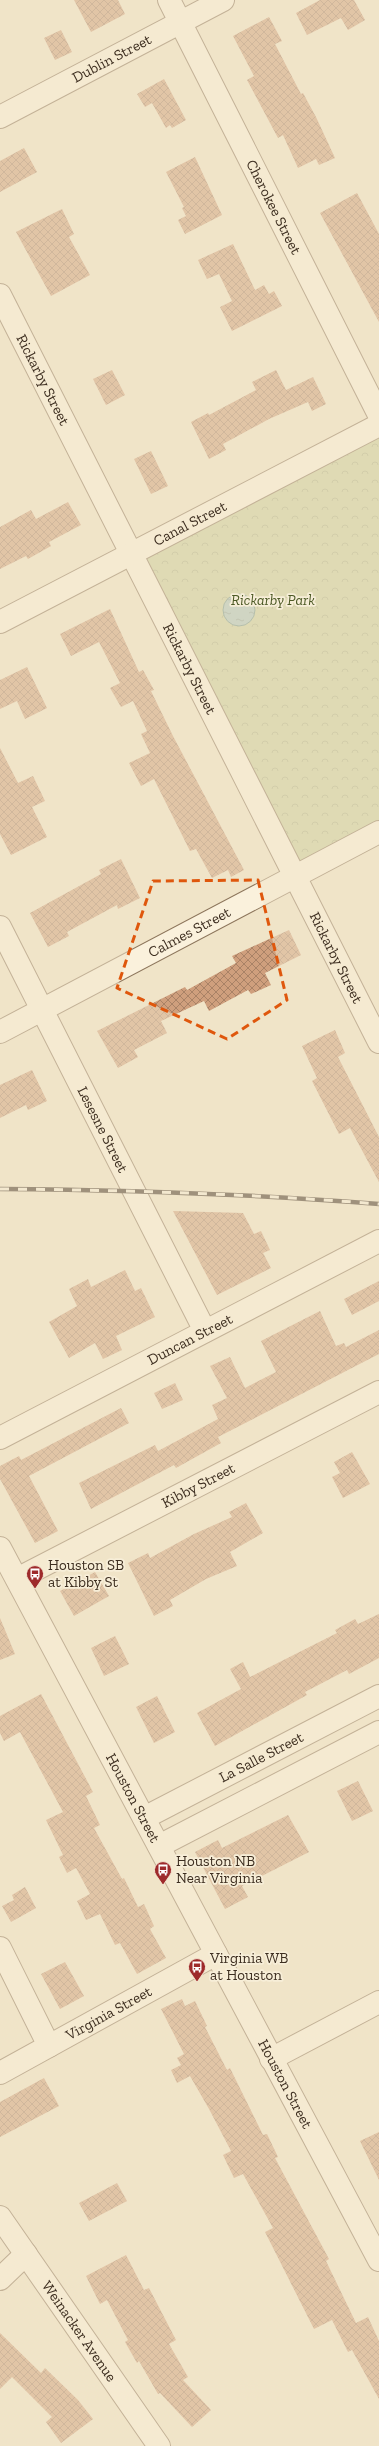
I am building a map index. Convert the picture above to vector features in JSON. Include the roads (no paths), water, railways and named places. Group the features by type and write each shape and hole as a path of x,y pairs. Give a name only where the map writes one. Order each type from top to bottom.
{"street":[{"name":"Cherokee Street","path":"169,0 379,415"},
{"name":"Dublin Street","path":"0,117 222,0"},
{"name":"Rickarby Street","path":"0,295 379,1042"},
{"name":"Canal Street","path":"0,622 379,425"},
{"name":"Calmes Street","path":"0,1032 379,832"},
{"name":"Lesesne Street","path":"0,927 205,1331"},
{"name":"Duncan Street","path":"0,1438 379,1241"},
{"name":"Kibby Street","path":"17,1579 379,1392"},
{"name":"Houston Street","path":"0,1548 379,2260"},
{"name":"La Salle Street","path":"144,1818 379,1696"},
{"path":"159,1846 379,1732"},
{"path":"0,1948 49,2046"},
{"name":"Virginia Street","path":"0,2072 216,1954"},
{"path":"271,2058 379,2002"},
{"name":"Weinacker Avenue","path":"0,2216 159,2446"},
{"path":"0,2279 26,2254"}],"water":[{"path":"239,594 245,595 252,601 255,610 254,616 248,623 239,626 233,625 226,619 223,610 224,604 230,597"}],"railway":[{"path":"0,1189 190,1193 379,1204"}],"place":[{"name":"Houston SB at Kibby St","path":"35,1589"},
{"name":"Houston NB Near Virginia","path":"163,1885"},
{"name":"Virginia WB at Houston","path":"197,1982"}],"park label":[{"name":"Rickarby Park","path":"273,600"}]}
